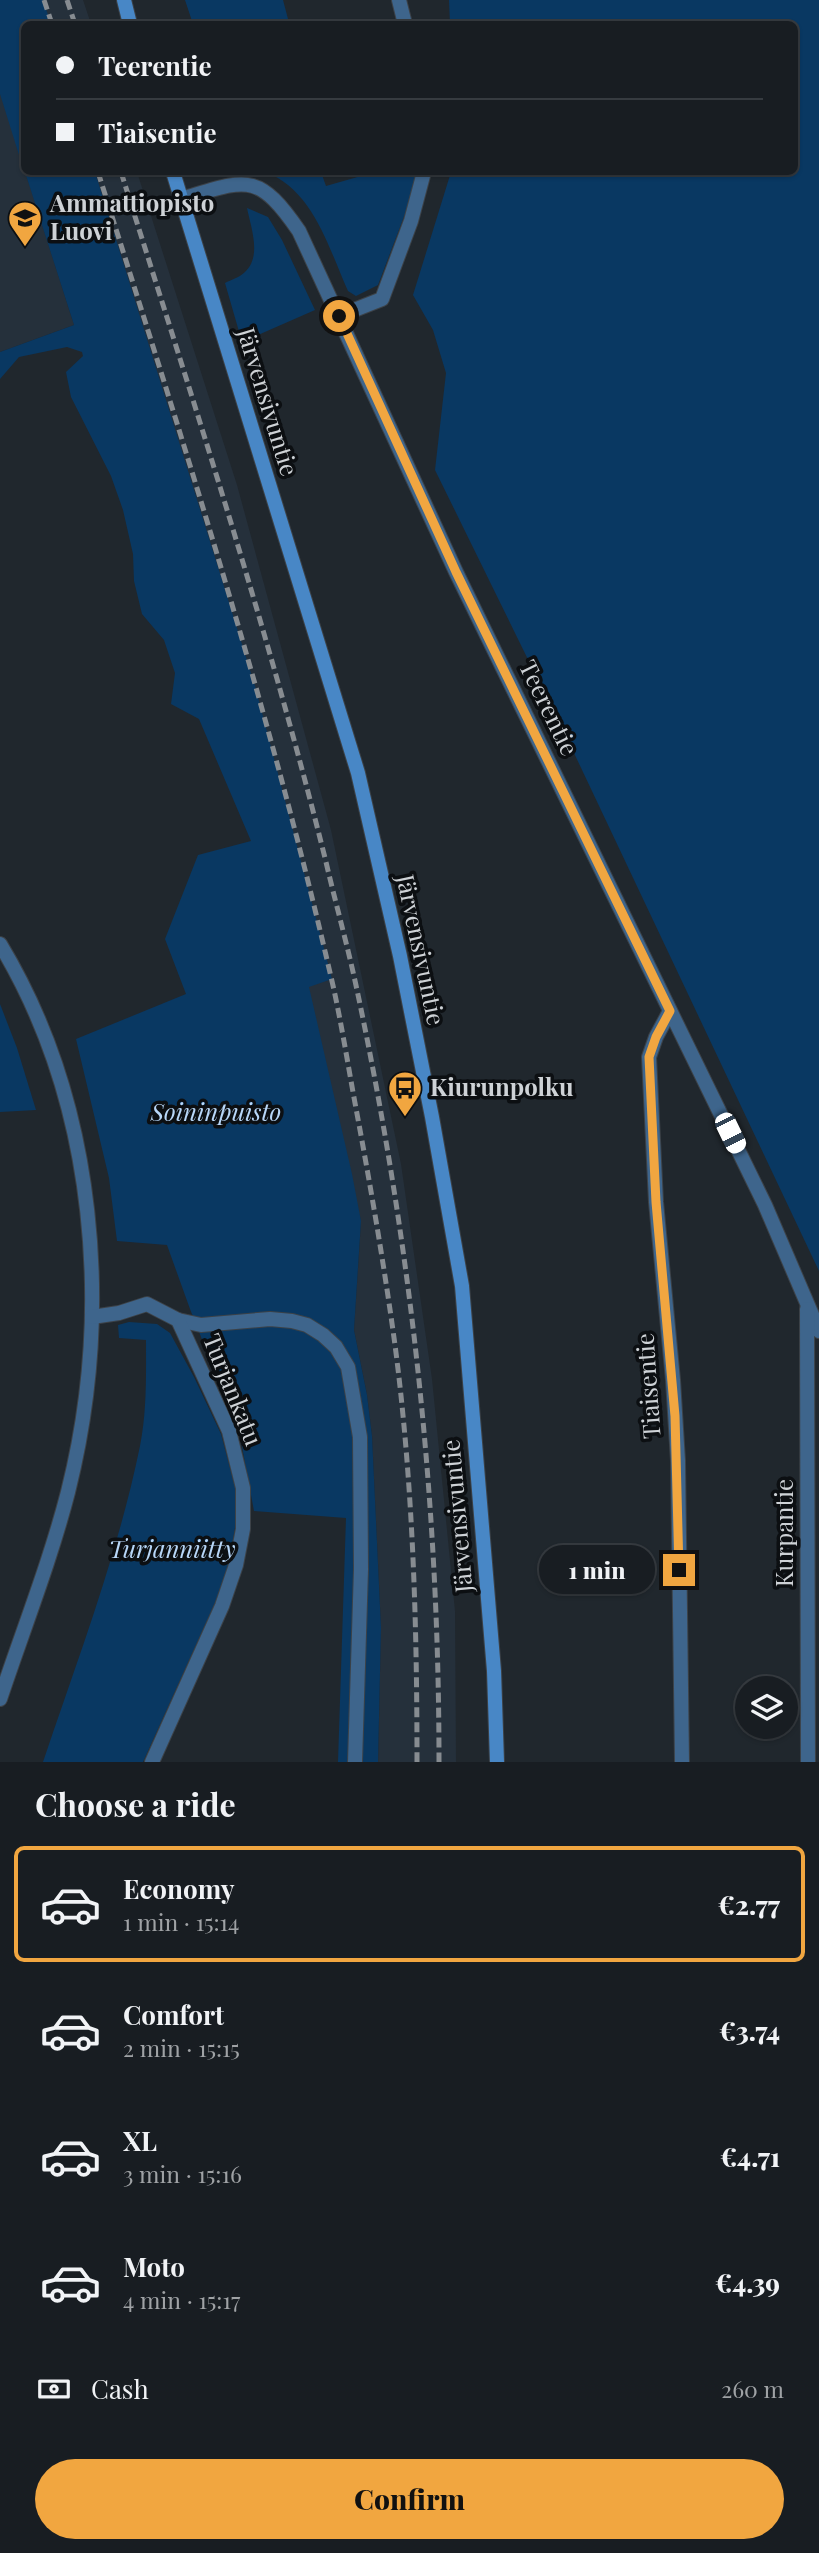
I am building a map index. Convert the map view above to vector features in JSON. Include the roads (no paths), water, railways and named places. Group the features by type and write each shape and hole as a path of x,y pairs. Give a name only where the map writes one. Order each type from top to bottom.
{"street":[{"path":"124,0 129,21"},
{"path":"399,0 404,21"},
{"name":"Järvensivuntie","path":"174,175 358,773 400,956 432,1117 461,1286 494,1671 497,1762"},
{"path":"339,316 382,299 411,221 423,175"},
{"name":"Teerentie","path":"181,198 240,184 255,186 280,203 299,231 456,572 765,1205 819,1331"},
{"path":"0,944 24,989 38,1023 69,1114 85,1197 92,1317 83,1420 68,1493 0,1699"},
{"name":"Tiaisentie","path":"670,1011 649,1057 656,1202 677,1438 682,1762"},
{"name":"Turjankatu","path":"92,1317 119,1313 147,1304 178,1320 229,1431 243,1488 243,1529 236,1565 222,1606 152,1762"},
{"name":"Kurpantie","path":"807,1304 808,1762"},
{"path":"178,1320 201,1325 256,1319 292,1321 307,1325 336,1347 348,1367 360,1437 361,1569 355,1762"}],"railway":[{"path":"44,0 51,21"},
{"path":"67,0 74,21"},
{"path":"99,175 254,681 309,886 337,1004 381,1254 401,1397 413,1553 417,1762"},
{"path":"122,175 280,688 357,990 376,1085 407,1277 427,1470 434,1567 439,1762"}],"place":[{"name":"Ammattiopisto Luovi","path":"25,248"},
{"name":"Kiurunpolku","path":"405,1118"}],"park label":[{"name":"Soininpuisto","path":"216,1113"},
{"name":"Turjanniitty","path":"172,1550"}]}
